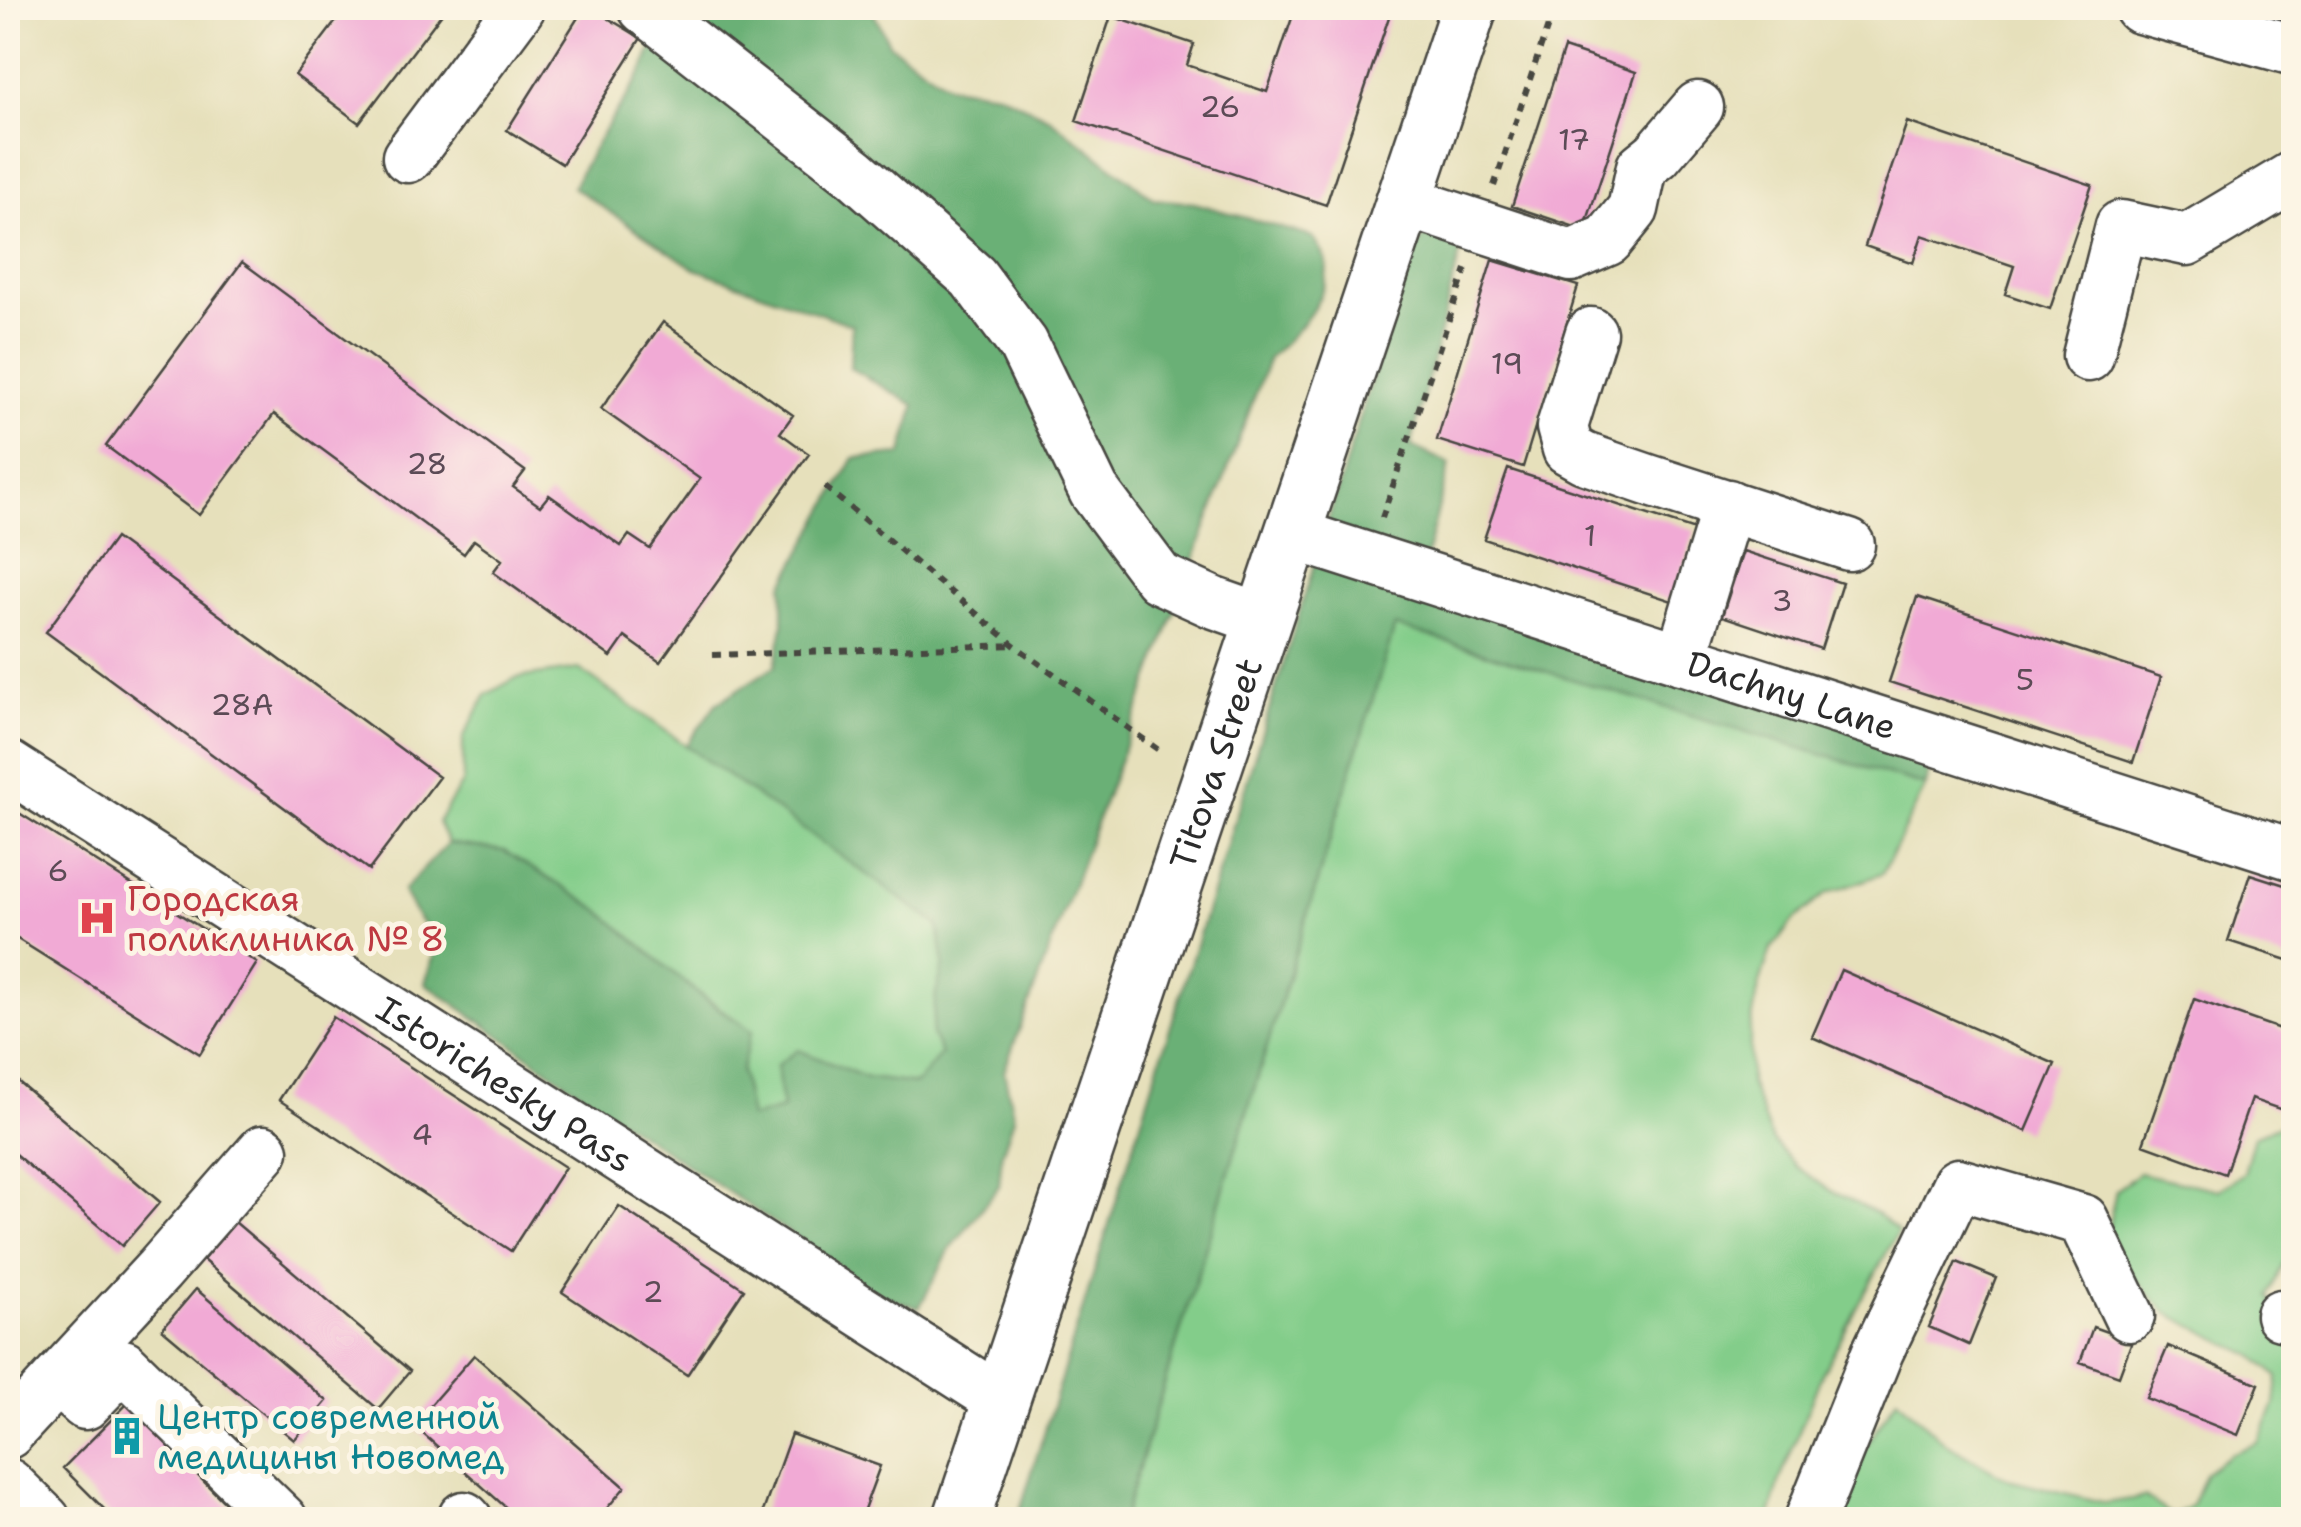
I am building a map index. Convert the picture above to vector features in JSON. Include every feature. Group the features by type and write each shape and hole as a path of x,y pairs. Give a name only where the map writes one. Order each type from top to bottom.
{"main road":[{"name":"Titova Street","path":"961,1520 1469,8"}],"street":[{"path":"408,157 518,8"},
{"path":"644,8 854,173 973,277 1022,344 1094,492 1159,578 1263,620"},
{"path":"2140,8 2294,50"},
{"path":"1404,200 1571,256 1608,240 1633,210 1642,168 1698,107"},
{"path":"2088,356 2121,226 2188,240 2294,176"},
{"path":"1591,333 1562,427 1568,449 1632,475 1849,544"},
{"path":"1681,659 1728,506"},
{"name":"Dachny Lane","path":"1292,534 2294,855"},
{"name":"Istorichesky Pass","path":"8,766 1002,1401"},
{"path":"8,1433 264,1151"},
{"path":"1810,1520 1878,1351 1958,1184 2083,1220 2129,1316"},
{"path":"58,1380 86,1404 123,1366 282,1520"},
{"path":"8,1484 45,1520"}],"path":[{"path":"824,488 1014,644 1164,754"},
{"path":"713,655 1014,644"}],"green space":[{"path":"658,8 871,8 890,45 949,86 998,93 1048,117 1154,199 1194,203 1313,237 1327,265 1316,305 1269,358 1004,1071 1014,1118 1002,1153 999,1186 949,1251 919,1308 872,1293 836,1264 611,1114 425,983 438,942 403,891 448,843 504,851 598,909 702,997 752,1031 741,1070 750,1118 782,1109 777,1065 798,1050 867,1078 916,1084 941,1054 932,1035 936,993 944,964 938,925 686,746 716,704 775,666 783,626 783,585 854,458 902,454 915,405 850,368 852,325 695,269 573,187 646,63 657,28"},
{"path":"1425,234 1462,246 1411,446 1450,464 1424,564 1939,722 1926,786 1395,626 1123,1519 1017,1520 1409,260"},
{"path":"1395,625 1926,786 1882,874 1826,894 1796,918 1771,949 1759,986 1750,1030 1750,1083 1772,1140 1797,1167 1828,1189 1877,1214 1898,1231 1822,1374 1780,1480 1769,1519 1123,1520"},
{"path":"579,669 938,925 944,964 936,993 941,1054 917,1084 867,1078 798,1050 777,1066 782,1109 749,1119 741,1070 751,1031 504,851 448,843 438,822 463,782 463,738 486,695 516,678"},
{"path":"2280,1125 2293,1130 2293,1245 2269,1296 2293,1333 2293,1519 1829,1520 1838,1489 1897,1398 1946,1444 2008,1479 2106,1503 2145,1497 2173,1516 2192,1505 2206,1472 2232,1453 2258,1443 2275,1405 2278,1377 2255,1357 2167,1313 2125,1269 2107,1234 2116,1190 2139,1173 2219,1190 2244,1173 2254,1136"}],"building":[{"path":"346,8 446,8 359,123 295,75"},
{"path":"584,8 591,8 641,38 562,164 507,130"},
{"path":"1272,8 1392,8 1326,205 1076,121 1111,16 1194,44 1187,65 1267,92 1292,18"},
{"path":"1564,48 1636,72 1584,230 1512,206"},
{"path":"1907,122 2092,185 2050,309 2005,294 2014,266 1922,235 1913,263 1865,246"},
{"path":"1492,260 1578,286 1523,467 1437,440"},
{"path":"242,262 525,471 513,487 540,506 549,495 621,546 629,535 650,549 700,479 601,409 663,322 793,415 780,433 809,454 660,662 625,637 611,657 493,572 502,560 474,540 464,554 274,414 199,515 106,446"},
{"path":"1508,469 1695,530 1672,601 1484,539"},
{"path":"115,538 439,777 369,870 46,632"},
{"path":"1743,551 1842,583 1821,649 1722,616"},
{"path":"1917,597 2161,677 2133,762 1889,682"},
{"path":"8,806 257,963 200,1054 8,933"},
{"path":"2250,874 2294,888 2294,962 2228,941"},
{"path":"1841,970 2055,1064 2026,1131 1812,1037"},
{"path":"2194,999 2294,1034 2294,1114 2251,1099 2225,1174 2143,1144"},
{"path":"333,1017 565,1167 511,1251 279,1100"},
{"path":"8,1073 160,1202 122,1246 8,1148"},
{"path":"619,1206 744,1289 687,1375 562,1292"},
{"path":"235,1222 410,1371 378,1409 203,1260"},
{"path":"1957,1262 1996,1278 1969,1345 1929,1327"},
{"path":"196,1289 327,1401 294,1440 162,1329"},
{"path":"2093,1327 2132,1341 2119,1376 2080,1362"},
{"path":"2168,1346 2259,1384 2238,1435 2146,1398"},
{"path":"474,1355 625,1487 597,1520 520,1520 413,1425"},
{"name":"Центр современной медицины Новомед","path":"127,1404 242,1520 115,1520 63,1468"},
{"path":"791,1434 880,1466 860,1520 760,1520"}],"place":[{"name":"Городская поликлиника № 8","path":"97,918"},
{"name":"Центр современной медицины Новомед","path":"127,1436"}]}
